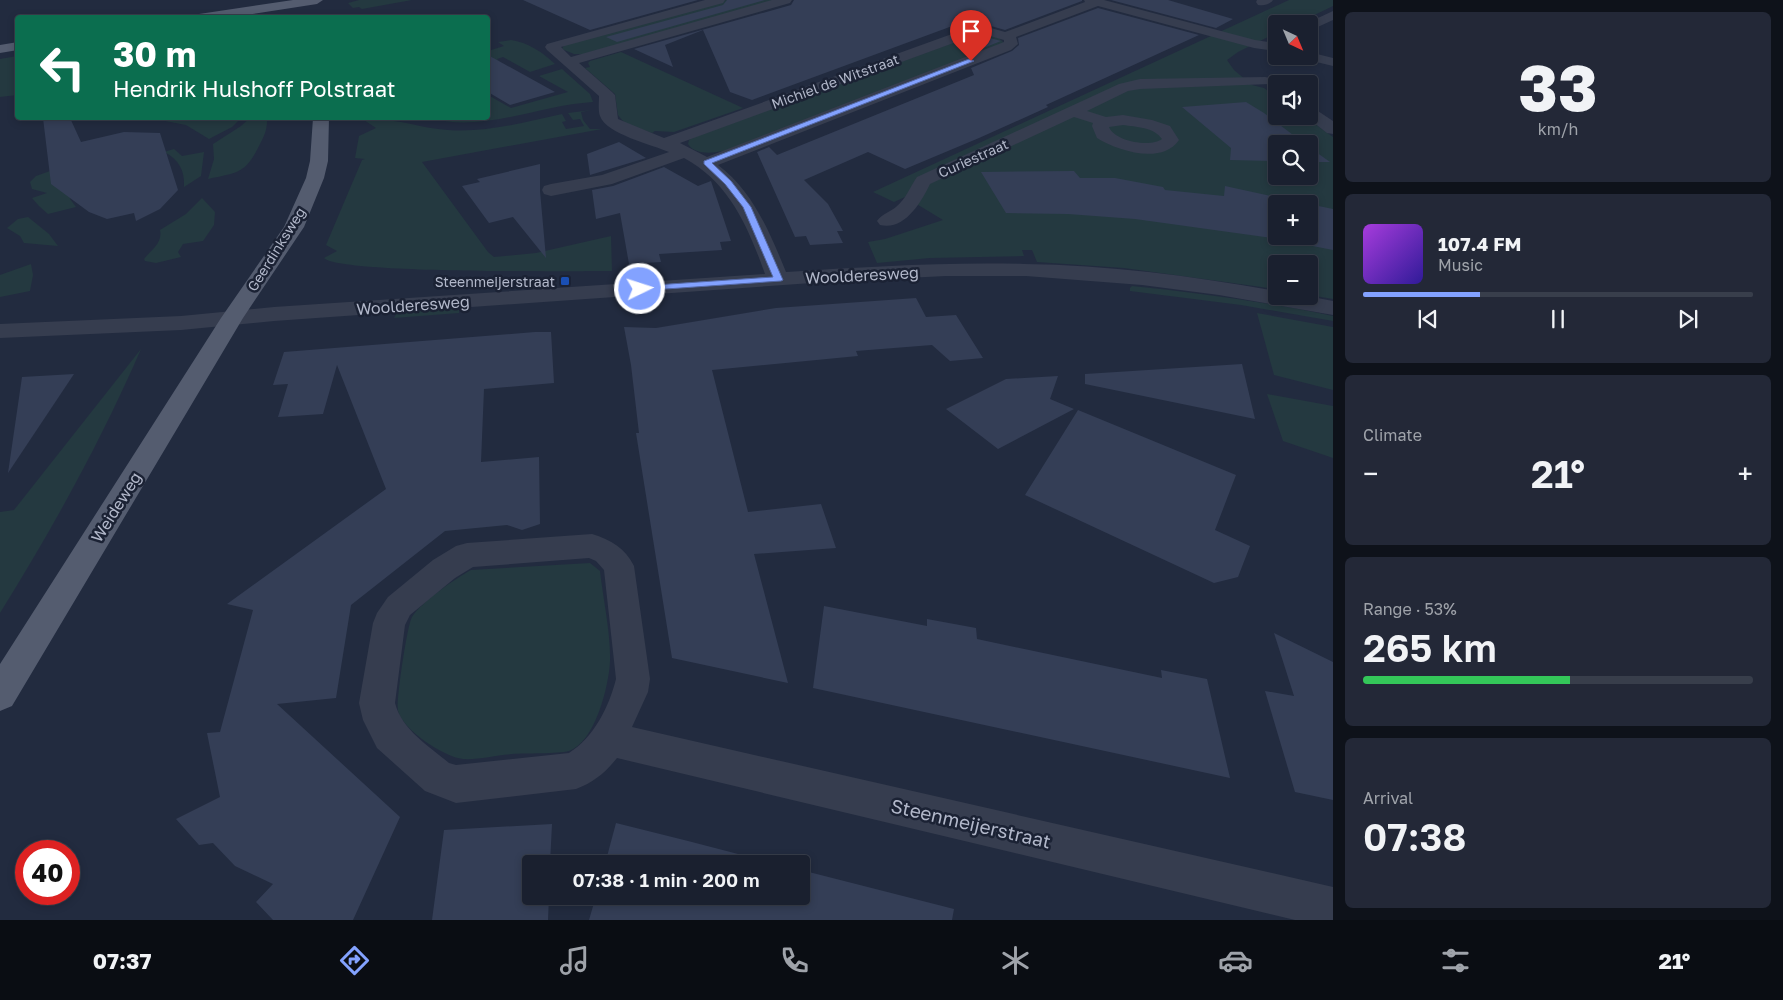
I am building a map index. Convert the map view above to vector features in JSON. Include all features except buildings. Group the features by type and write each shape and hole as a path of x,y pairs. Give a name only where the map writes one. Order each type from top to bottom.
{"main road":[{"path":"215,15 281,3 317,0"},
{"path":"281,3 289,15"},
{"path":"0,48 15,46"},
{"name":"Geerdinksweg","path":"232,318 294,227 310,194 319,161 321,120"},
{"name":"Weideweg","path":"0,695 232,318"}],"street":[{"path":"719,0 552,47 607,94 608,116 612,122 620,127 665,143 707,163 728,183 747,207 778,280"},
{"path":"568,62 786,0"},
{"path":"1094,1 1254,44 1268,45"},
{"name":"Michiel de Witstraat","path":"707,163 1006,42 1094,1"},
{"path":"1318,22 1333,15"},
{"name":"Michiel de Witstraat","path":"665,143 968,33 984,32 1006,42"},
{"name":"Curiestraat","path":"1268,50 1248,62 1249,70 1268,83"},
{"path":"1318,58 1333,62"},
{"name":"Curiestraat","path":"887,221 903,211 913,200 923,182 936,174 958,166 1124,87 1140,84 1268,85"},
{"path":"1073,111 1105,122"},
{"path":"1318,118 1333,129"},
{"path":"551,190 606,180 685,152"},
{"name":"Woolderesweg","path":"0,331 181,323 778,280 982,269 1074,272 1188,284 1273,296 1333,308"},
{"path":"592,546 607,553 619,566 633,679 630,692 610,739 593,759 576,771 456,784 438,778 390,736 381,720 378,703 389,623 399,606 444,568 467,556 592,546"},
{"name":"Steenmeijerstraat","path":"610,739 1333,908"}],"shaded area":[{"path":"359,0 412,0 362,9 359,7 353,8 348,3"},
{"path":"726,0 777,0 584,54 574,54 562,49 564,45 574,41"},
{"path":"1289,0 1333,0 1333,6 1314,15 1268,15 1268,37 1238,52 1227,60 1234,70 1252,85 1268,91 1268,125 1316,125 1333,137 1333,299 1318,296 1318,255 1268,255 1268,288 1124,268 1037,262 1032,250 1022,250 1024,256 930,258 877,263 868,242 885,239 943,220 905,197 894,202 873,192"},
{"path":"990,35 999,38 1004,43 727,150 711,153 701,152 691,148 688,144 689,140 694,137 972,36"},
{"path":"511,40 523,43 546,56 555,64 530,72 503,57 497,59 500,62 495,59 490,60 490,50 504,46 498,42"},
{"path":"621,52 743,108 674,132 655,131 652,133 627,124 618,115 615,94 585,68 590,67 588,63 590,61"},
{"path":"15,56 15,95 0,97 0,59"},
{"path":"562,69 590,94 593,102 573,104 491,120 450,122 440,120 490,120 490,96 511,108 568,92 539,76"},
{"path":"592,110 581,112 583,120 590,129 602,129 422,162 488,252 494,257 536,253 611,236 612,271 412,269 370,267 339,263 324,258 337,251 326,245 362,160 365,159 355,158 359,136 376,128 364,120 396,121 437,129 462,131 505,126 562,114 566,121 562,122 566,129 584,126 580,119 573,120 568,113"},
{"path":"239,120 232,127 209,139 186,125 165,121"},
{"path":"248,120 267,120 265,134 256,152 241,170 208,179 214,159 213,144"},
{"path":"174,149 182,156 204,152 201,176 184,187 180,166 174,158 164,152"},
{"path":"50,171 68,191 70,199 76,207 48,214 32,198 47,193 32,189 30,182 36,176"},
{"path":"202,198 215,212 214,225 203,241 183,244 178,252 181,257 156,263 145,261 144,259 160,239 160,230 186,214"},
{"path":"28,217 49,234 58,246 24,243 20,236 7,228 18,219"},
{"path":"31,264 33,275 30,291 0,297 0,275"},
{"path":"1132,286 1283,306 1333,316 1333,321 1241,305 1130,291"},
{"path":"456,307 459,309 459,313 394,318 397,313"},
{"path":"1257,313 1333,327 1333,390 1274,375"},
{"path":"141,349 110,417 75,484 39,549 0,613 0,512 14,510"},
{"path":"1267,394 1333,406 1333,458 1283,441"},
{"path":"590,563 600,571 608,628 610,661 607,684 599,712 586,737 578,746 564,752 512,754 463,759 435,748 416,734 401,718 398,711 400,679 410,623 412,617 431,597 471,570"}],"place":[{"name":"Steenmeijerstraat","path":"565,281"}],"route":[{"path":"640,289 778,280 758,229 747,207 728,183 707,163 971,61"}]}
